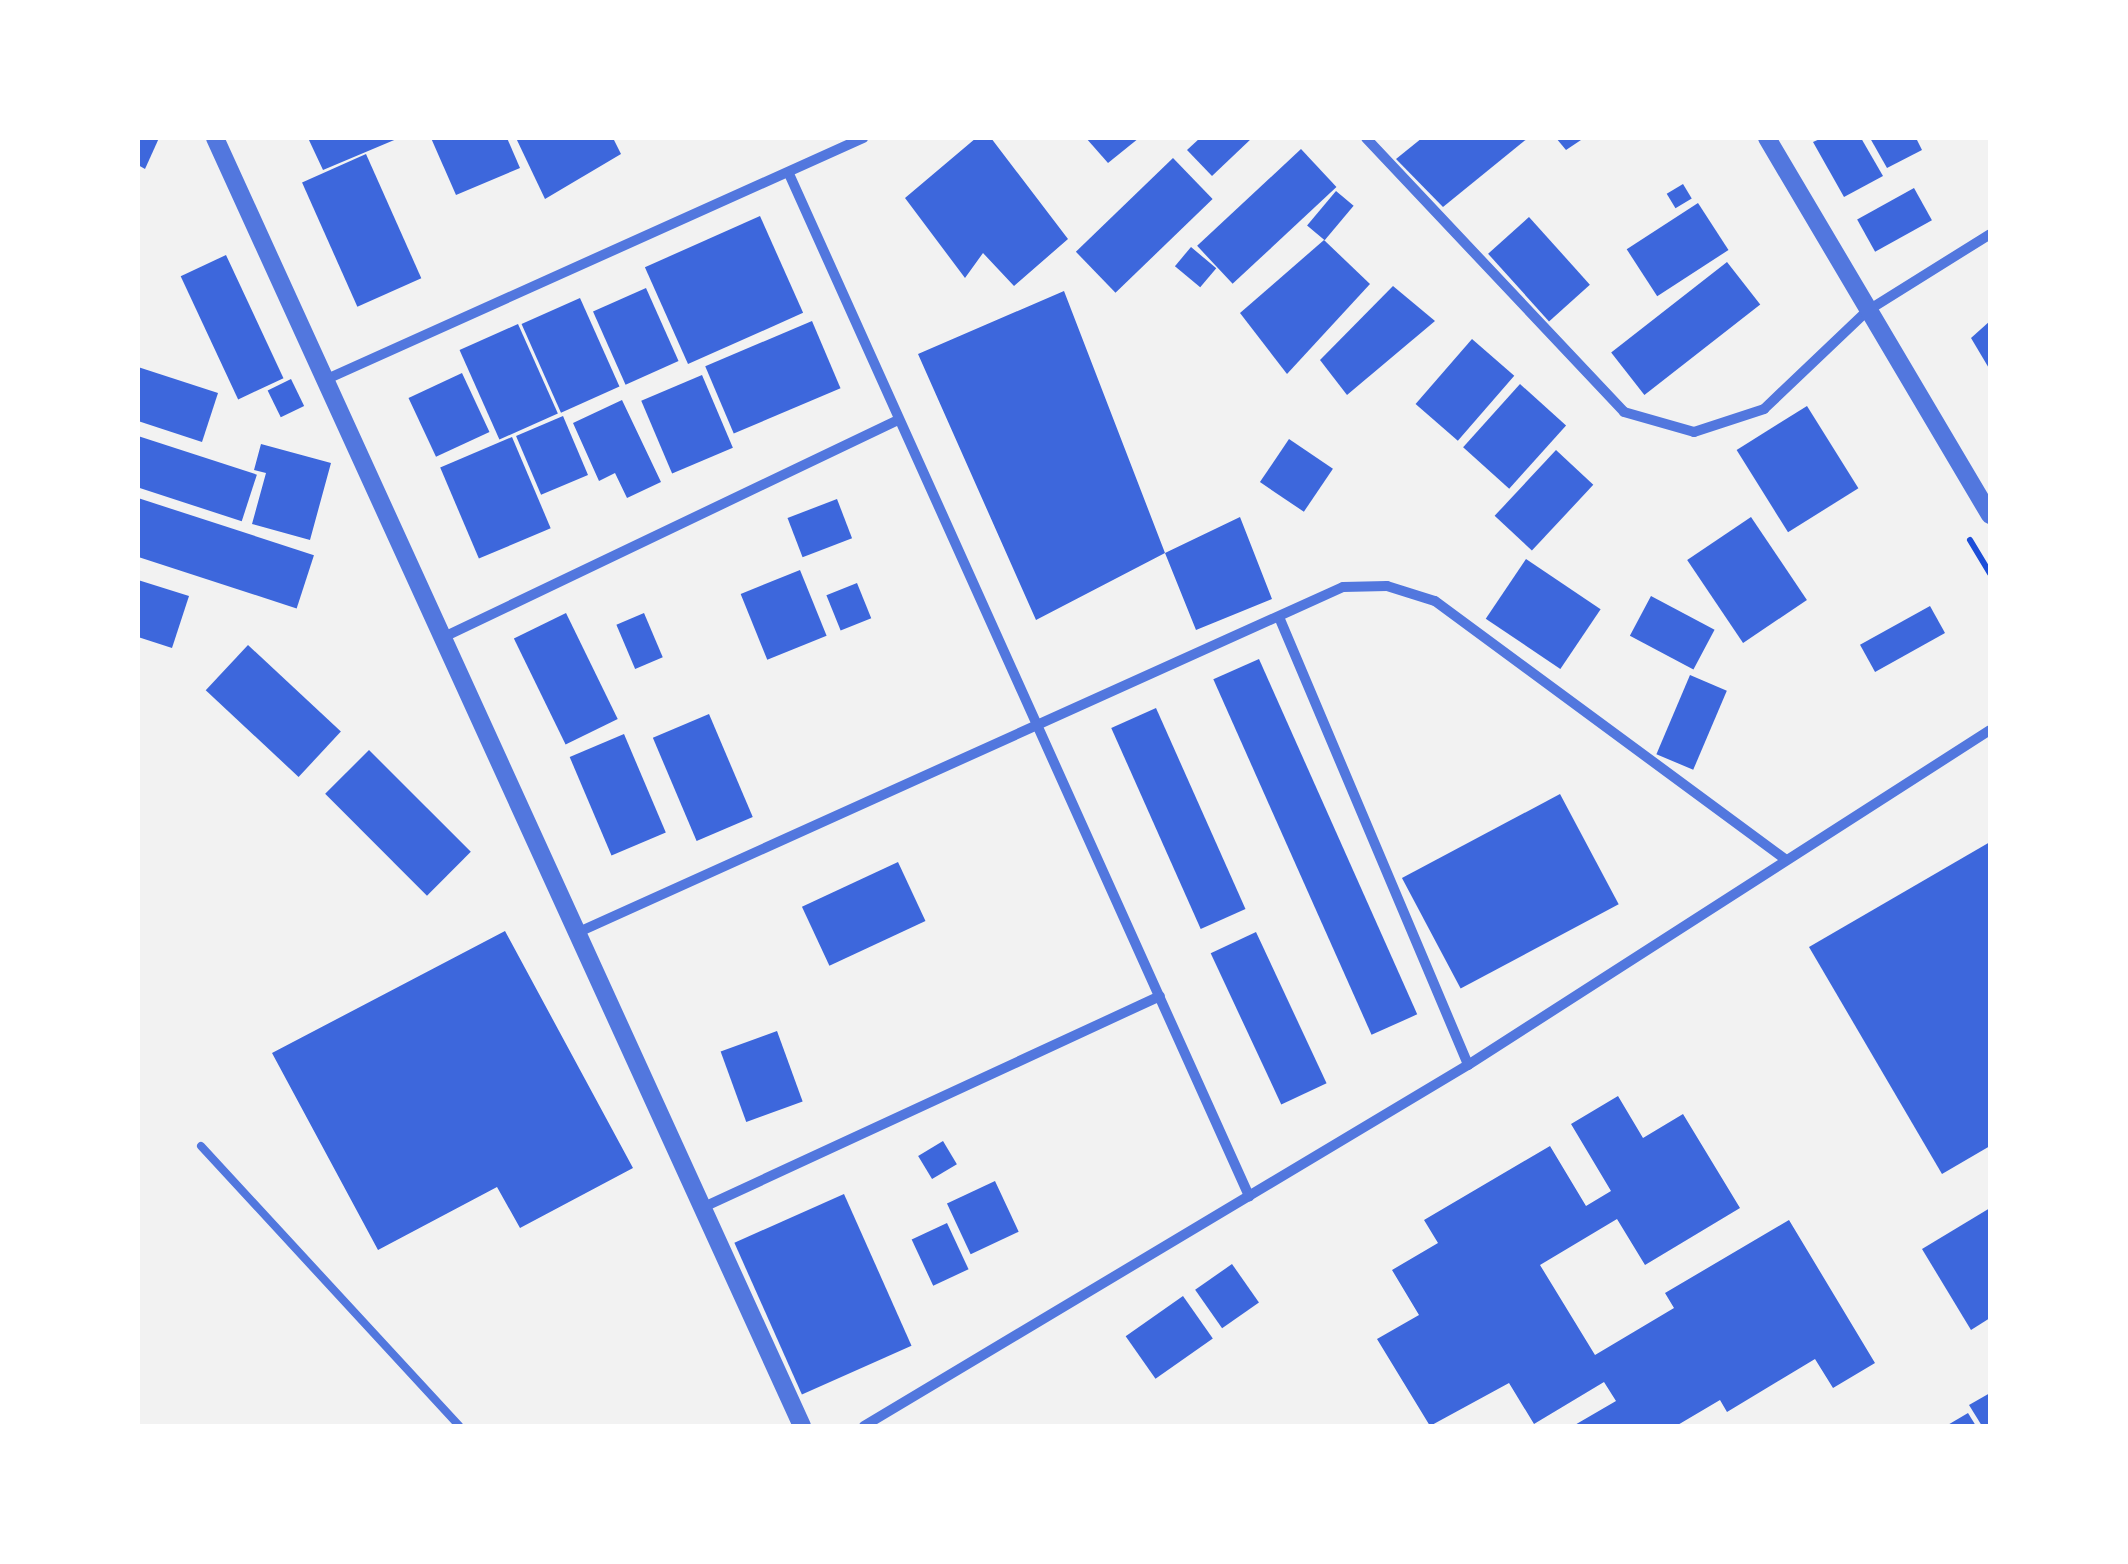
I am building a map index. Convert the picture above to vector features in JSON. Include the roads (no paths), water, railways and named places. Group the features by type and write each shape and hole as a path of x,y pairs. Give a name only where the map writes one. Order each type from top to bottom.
{"street":[{"path":"215,138 581,930 802,1426"},
{"path":"327,379 790,176 863,138"},
{"path":"1366,138 1624,412 1694,432 1764,410 1866,310 1990,234"},
{"path":"1768,138 1866,310 1990,514"},
{"path":"790,176 1249,1196"},
{"path":"446,636 898,420"},
{"path":"581,930 1344,587 1387,586 1434,601 1786,860"},
{"path":"1279,617 1468,1065"},
{"path":"864,1426 1468,1065 1990,730"},
{"path":"706,1206 1160,996"}],"lane":[{"path":"201,1146 459,1426"}]}
